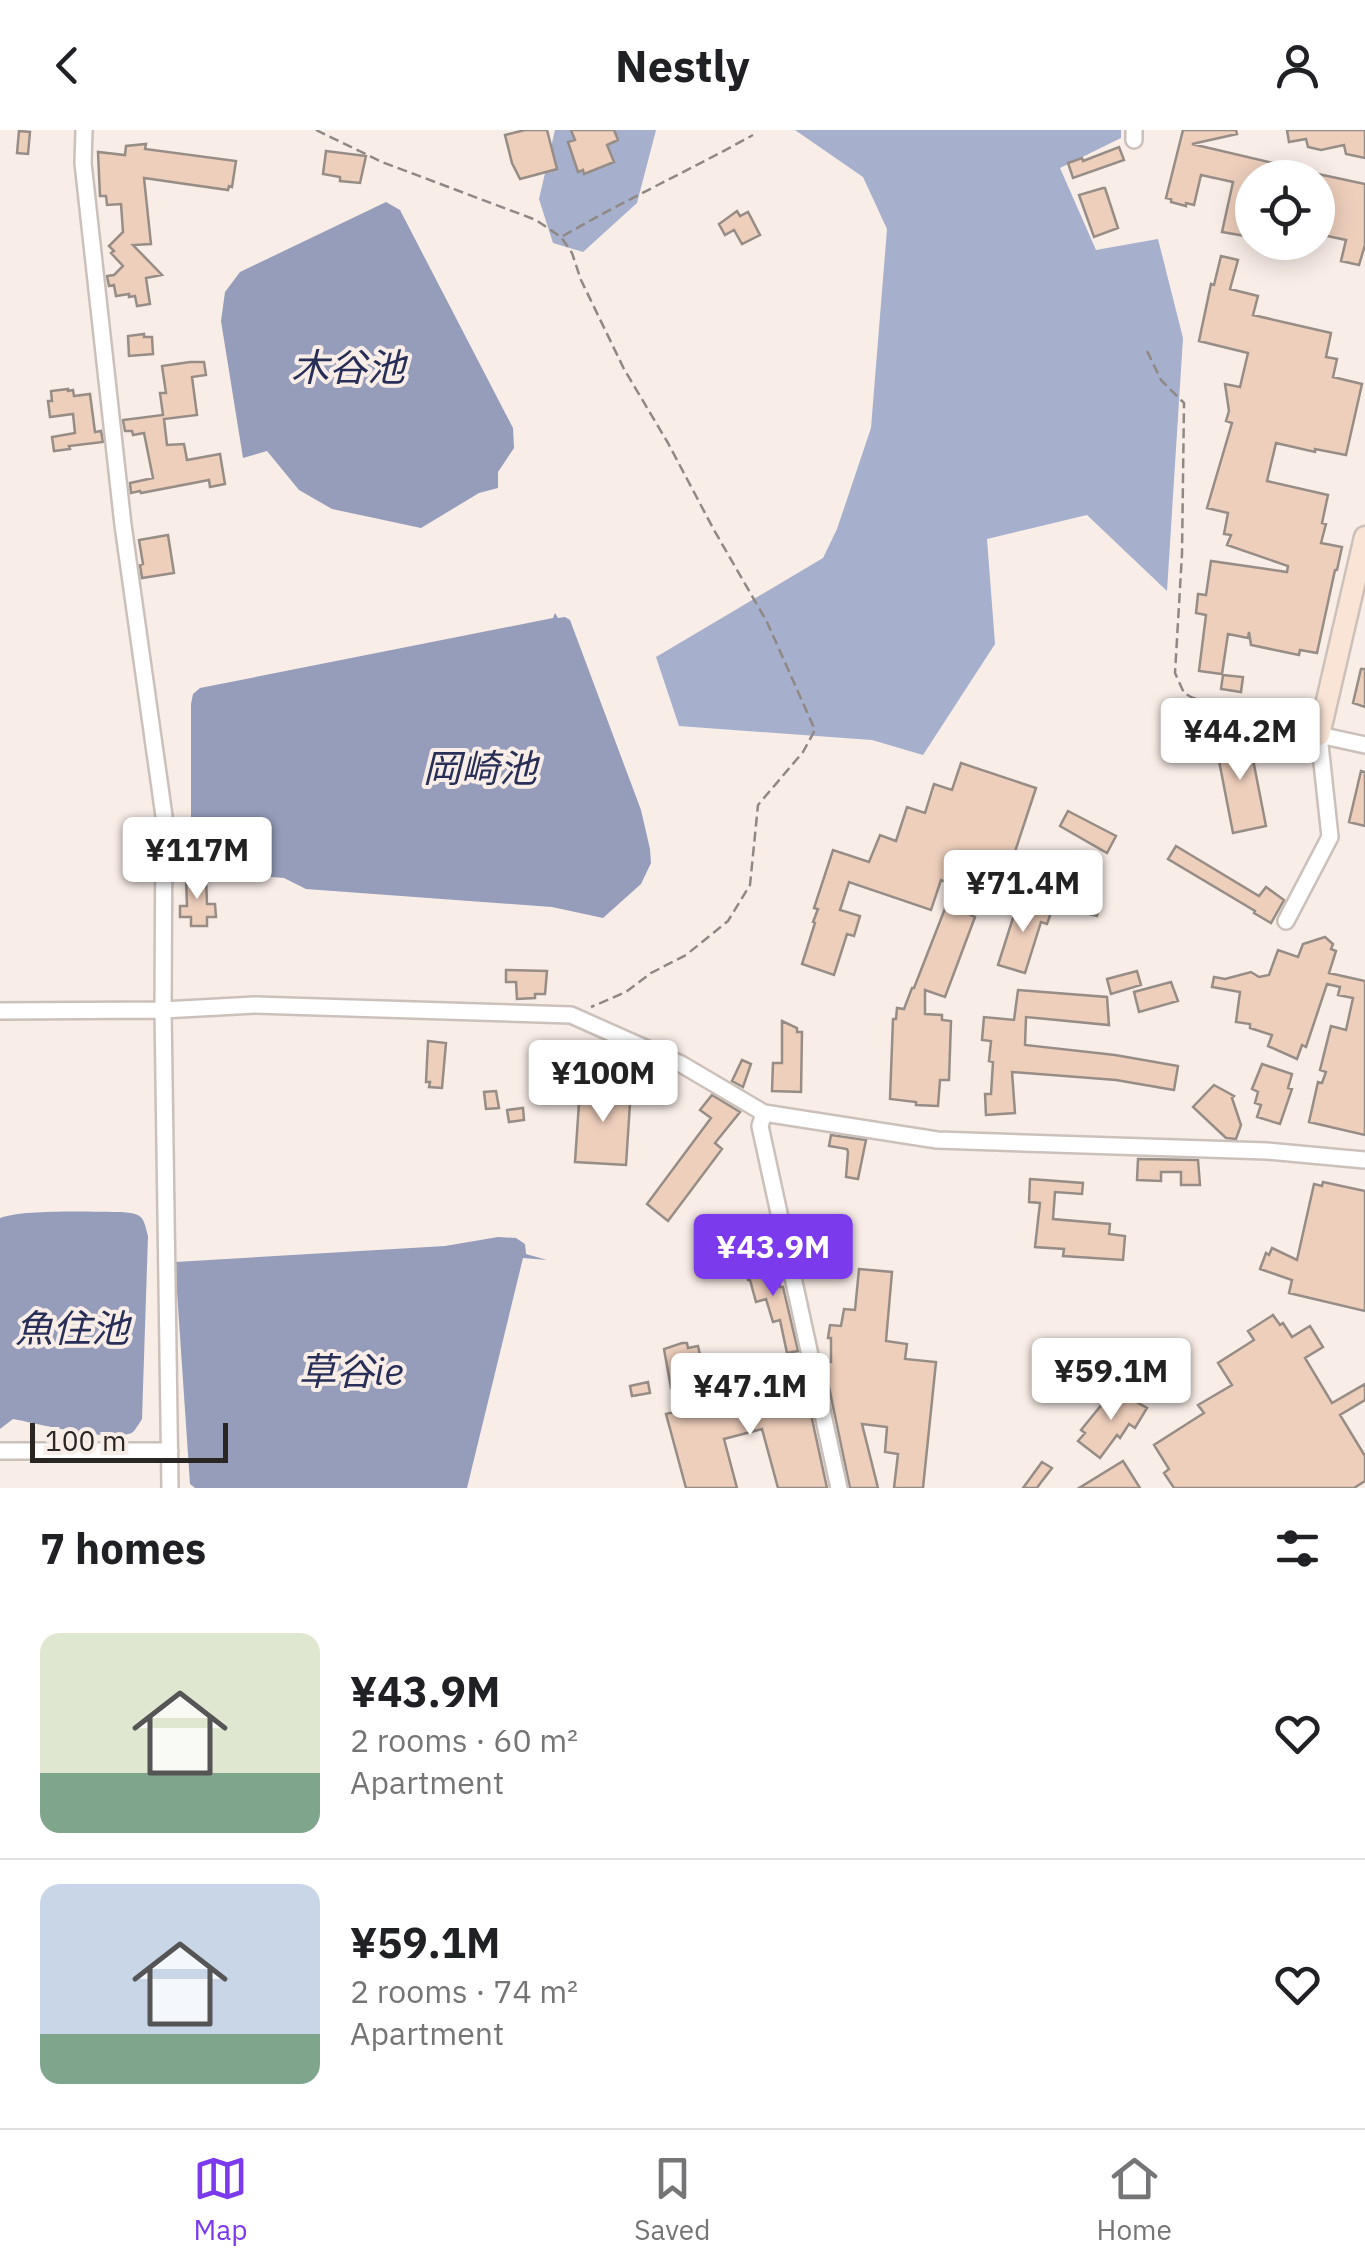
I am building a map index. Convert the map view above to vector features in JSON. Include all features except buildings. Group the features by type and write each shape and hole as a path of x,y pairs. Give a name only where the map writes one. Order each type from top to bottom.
{"street":[{"path":"84,130 83,163 123,525 164,816 170,1488"},
{"path":"1286,921 1330,836 1319,734 1365,537"},
{"path":"1319,734 1365,745"},
{"path":"0,1011 255,1006 571,1014 680,1064 764,1113 937,1140 1268,1150 1365,1160"},
{"path":"764,1113 760,1126 839,1488"},
{"path":"0,1451 170,1451"}],"path":[{"path":"316,130 382,162 536,220 561,237 572,253 624,369 767,622 815,730 803,752 758,805 750,885 728,920 686,955 651,973 626,992 571,1014"},
{"path":"561,237 753,135"},
{"path":"1147,351 1162,380 1184,403 1182,554 1175,673 1184,693 1193,698 1232,700 1319,734"}],"shaded area":[{"path":"555,130 656,130 637,203 583,252 553,243 539,199"},
{"path":"795,130 1121,130 1121,138 1060,168 1096,250 1158,239 1183,338 1167,591 1087,515 987,539 995,644 923,755 872,740 679,726 656,657 823,558 837,529 871,428 887,229 863,177"}],"water":[{"name":"木谷池","path":"386,202 400,210 513,428 514,448 498,472 498,488 479,493 421,528 332,509 299,490 267,451 243,458 221,321 225,292 240,272"},
{"name":"岡崎池","path":"555,613 558,618 570,620 641,810 650,849 651,863 641,884 603,918 552,907 306,889 284,878 242,875 240,860 200,857 191,846 191,704 193,694 200,688 553,618"},
{"name":"魚住池","path":"42,1212 122,1212 141,1217 148,1236 142,1419 133,1432 110,1436 13,1419 0,1429 0,1218"},
{"name":"草谷ie","path":"498,1237 516,1238 525,1244 526,1254 547,1260 523,1258 467,1488 195,1488 190,1484 175,1262 445,1246"}]}
